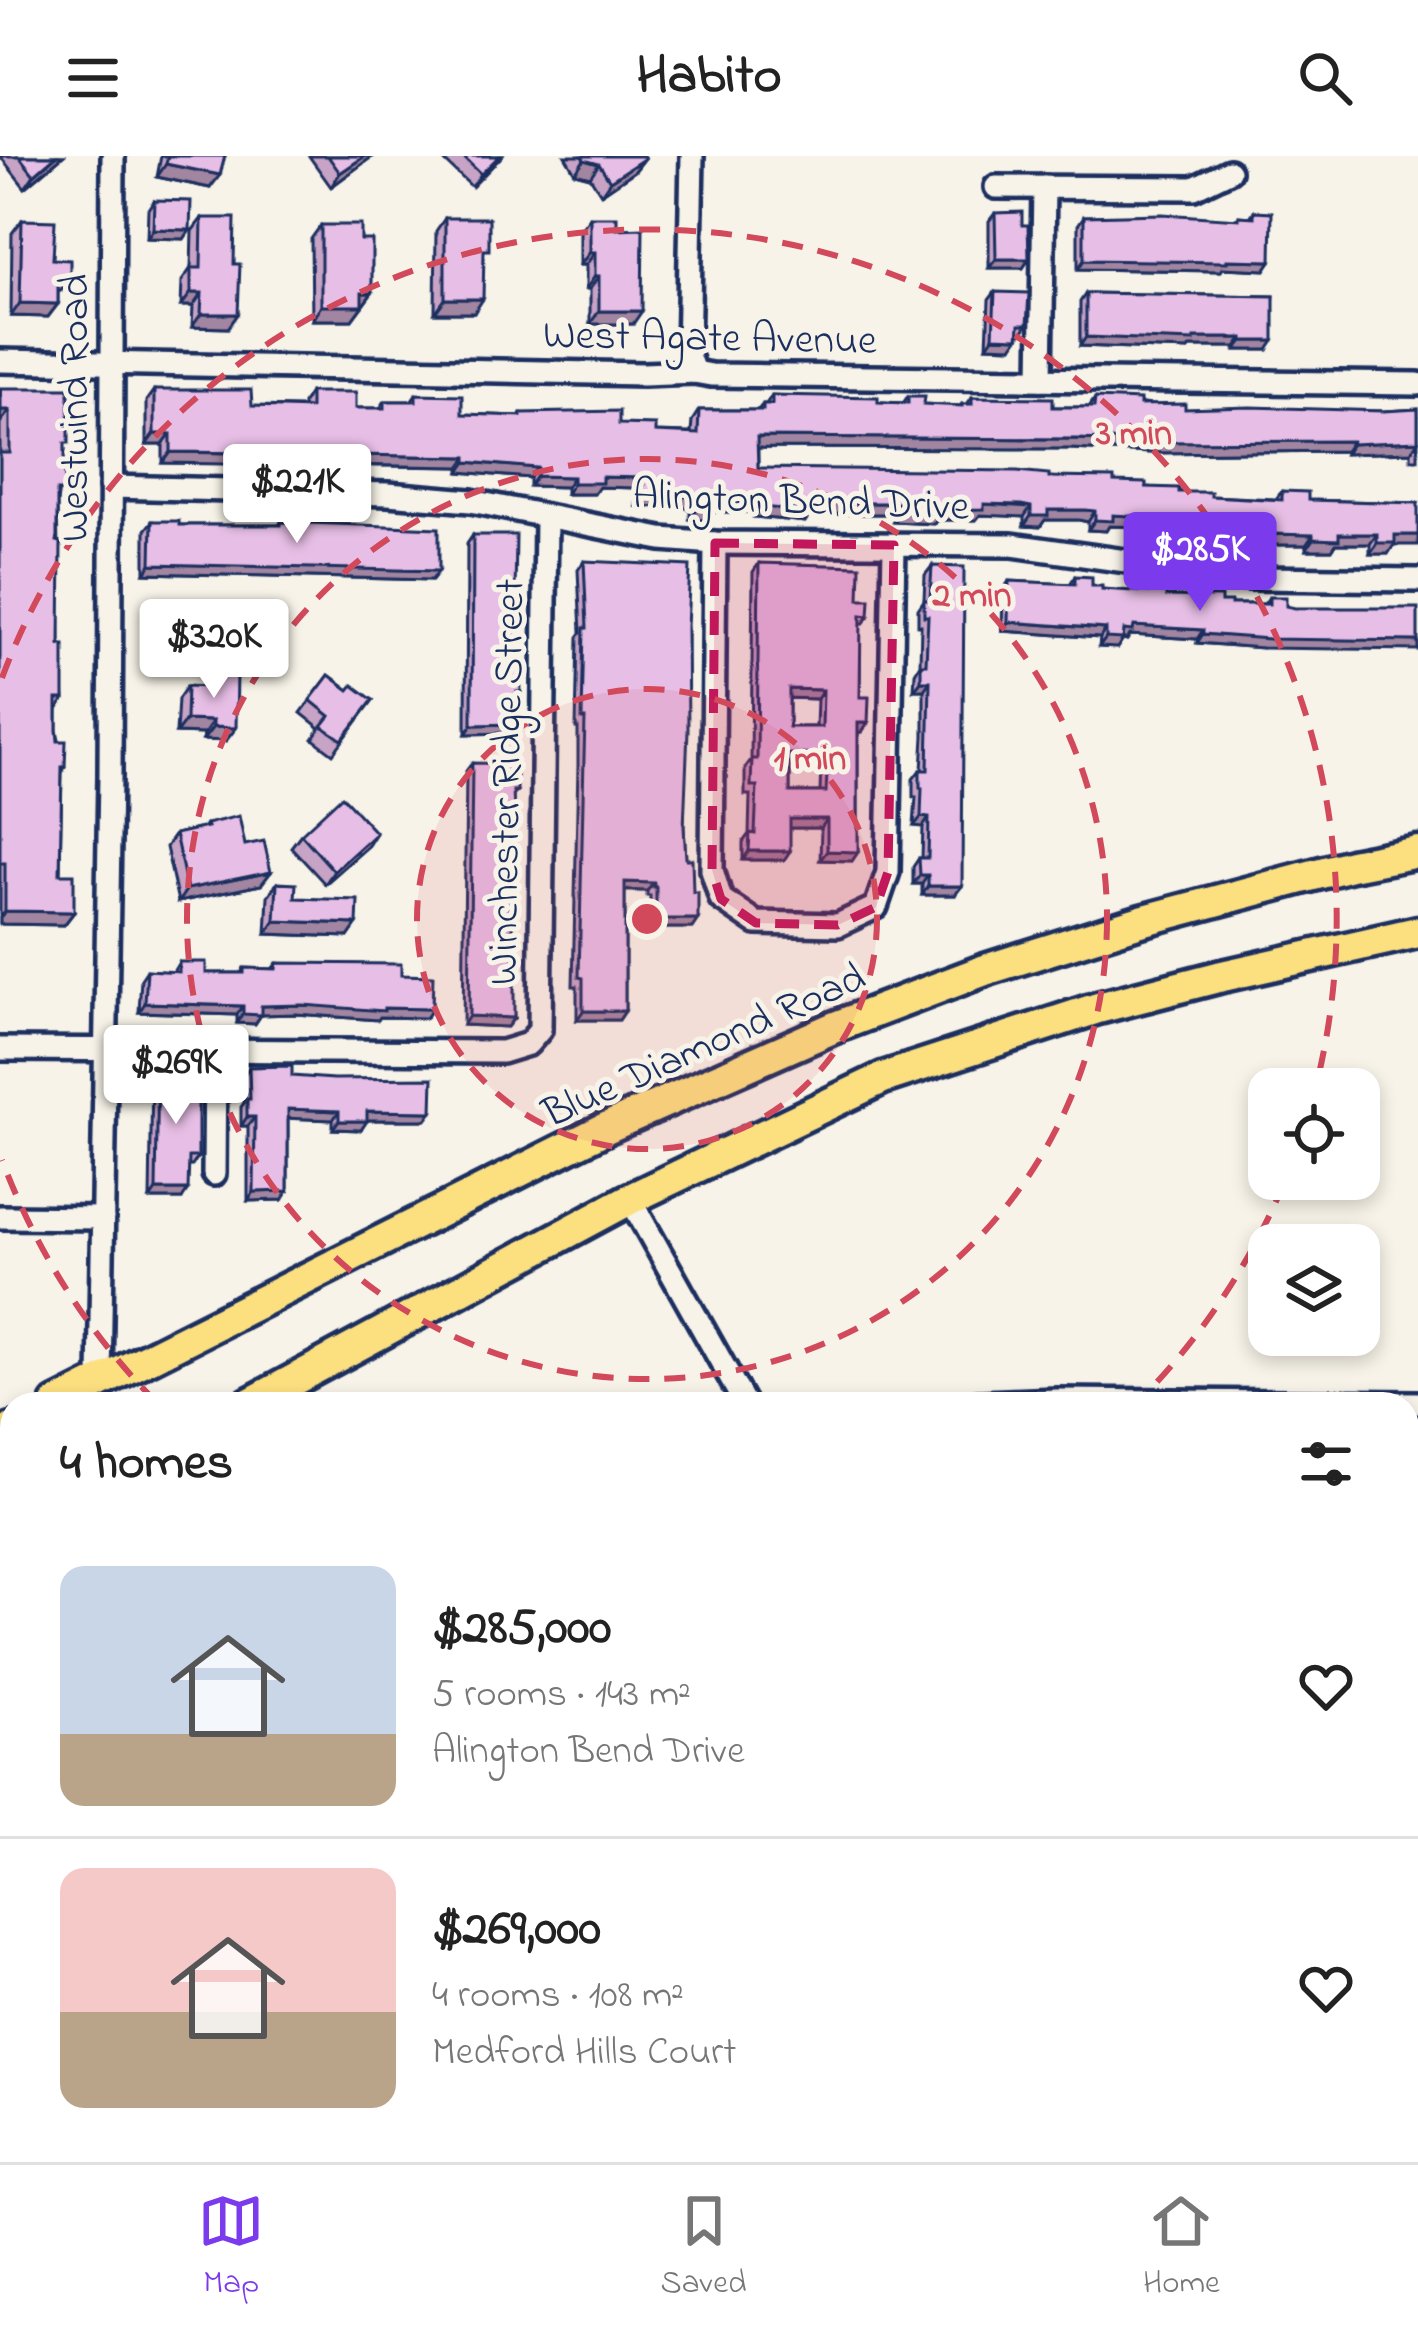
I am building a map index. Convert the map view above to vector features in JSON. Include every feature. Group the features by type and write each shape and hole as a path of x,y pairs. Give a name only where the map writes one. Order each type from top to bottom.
{"highway":[{"name":"Blue Diamond Road","path":"78,1392 606,1128 835,1027 985,970 1141,921 1418,852"},
{"path":"271,1392 630,1199 883,1078 1118,1003 1418,932"}],"street":[{"name":"Westwind Road","path":"100,1380 113,156"},
{"path":"692,156 688,355 694,371"},
{"path":"996,187 1194,188 1228,171"},
{"path":"1041,379 1044,187"},
{"name":"West Agate Avenue","path":"0,361 1418,384"},
{"name":"Alington Bend Drive","path":"110,487 388,494 471,501 662,539 715,543 1012,545 1246,578 1418,580"},
{"name":"Winchester Ridge Street","path":"215,1050 502,1052 528,1044 540,1030 546,517"},
{"path":"715,543 712,871 721,899 756,923 838,925 876,907 888,872 894,545"},
{"path":"0,1049 215,1050 214,1174"},
{"path":"630,1199 738,1392"},
{"path":"0,1216 104,1218"}],"highlighted area":[{"path":"715,543 894,545 888,872 876,907 838,925 756,923 721,899 712,870"}],"building":[{"path":"19,156 56,156 34,175"},
{"path":"168,156 225,156 220,175 166,164"},
{"path":"328,156 365,156 340,173"},
{"path":"462,156 499,156 481,174"},
{"path":"582,156 645,158 610,181 599,164"},
{"path":"154,200 191,201 190,230 153,229"},
{"path":"1254,211 1272,212 1271,261 1084,260 1084,216 1239,219 1254,217"},
{"path":"1022,212 1022,225 1028,225 1029,259 996,259 995,213"},
{"path":"590,217 617,217 617,229 643,228 642,311 599,311"},
{"path":"202,218 235,218 238,314 201,314 202,293 191,293 191,268 201,268"},
{"path":"445,218 489,218 483,299 445,299"},
{"path":"22,220 55,221 53,259 70,260 70,277 58,277 58,304 20,303"},
{"path":"321,225 361,225 361,240 372,240 372,293 362,293 362,306 321,306"},
{"path":"995,292 1029,293 1027,325 1019,325 1018,338 993,337"},
{"path":"1086,293 1274,296 1274,341 1086,337"},
{"path":"1,388 69,388 65,491 57,491 64,699 57,699 57,730 58,741 66,741 60,874 74,874 74,912 5,911 5,863 0,863 0,453 10,453 10,410 1,410"},
{"path":"154,390 251,390 252,406 310,408 310,392 356,392 356,408 416,401 416,394 462,395 462,414 619,411 619,424 698,434 699,410 763,410 763,404 772,404 772,395 878,397 878,402 908,403 908,396 925,396 924,404 962,406 972,404 972,397 1053,398 1053,407 1094,407 1095,398 1140,400 1140,405 1185,404 1185,409 1418,409 1418,441 1352,444 757,437 758,468 1017,471 1049,477 1114,478 1114,482 1146,483 1146,487 1179,488 1179,492 1211,492 1211,496 1282,500 1282,491 1308,492 1308,500 1418,503 1418,535 1395,535 1395,543 1377,543 1377,534 1339,534 1339,540 1272,534 1272,541 1247,541 1247,529 1183,532 1167,529 1167,520 1113,515 1113,521 1095,520 1095,511 1086,510 1048,510 1048,516 1031,516 1031,507 1021,505 984,504 984,509 942,513 901,512 901,503 812,503 812,512 761,507 761,502 715,502 715,510 697,509 697,497 643,495 644,478 602,477 602,483 573,483 573,477 537,476 538,468 467,462 467,457 303,454 303,458 288,458 288,454 171,452 171,434 154,434"},
{"path":"152,521 439,528 439,571 151,564"},
{"path":"473,535 516,535 515,600 522,601 521,628 516,628 521,692 517,692 517,724 472,725"},
{"path":"584,561 690,566 684,827 693,892 698,892 698,919 656,919 654,883 625,882 625,1011 583,1011 583,978 579,977 587,628"},
{"path":"759,563 860,566 859,599 870,599 869,616 861,615 860,697 869,697 868,723 858,723 858,852 827,851 827,819 790,819 790,851 749,851 750,833 755,834 757,786 751,786 752,759 757,759","holes":["789,689 823,690 822,727 789,727","790,754 828,755 826,792 790,792"]},
{"path":"932,566 964,567 962,886 928,886 928,875 920,875 919,858 928,858 929,818 921,817 920,770 928,770 930,681 921,681 921,664 926,664 924,600 930,600"},
{"path":"1075,576 1092,577 1092,586 1102,589 1221,597 1221,602 1231,604 1269,604 1269,597 1286,597 1286,606 1295,608 1418,608 1418,641 1269,639 1134,626 1133,631 1124,630 1123,639 1106,638 1106,629 1008,622 1009,581 1075,584"},
{"path":"211,673 237,674 236,728 186,720 187,686 210,687"},
{"path":"329,675 373,700 342,740 322,726 330,716 310,700"},
{"path":"472,763 517,764 509,925 514,1018 469,1016"},
{"path":"342,796 376,833 334,871 301,834"},
{"path":"239,816 245,845 264,841 271,872 187,889 175,834"},
{"path":"277,883 296,884 295,898 358,900 357,924 275,921"},
{"path":"179,962 206,962 206,973 276,969 277,963 401,964 401,975 433,976 432,1009 261,1006 261,1015 243,1014 243,1006 145,1003 147,970 179,972"},
{"path":"158,1065 191,1066 191,1098 198,1098 198,1157 189,1157 188,1190 156,1190"},
{"path":"292,1066 292,1076 433,1078 432,1112 367,1111 367,1121 339,1121 339,1111 288,1109 288,1191 254,1192 255,1117 247,1117 249,1067"}]}
